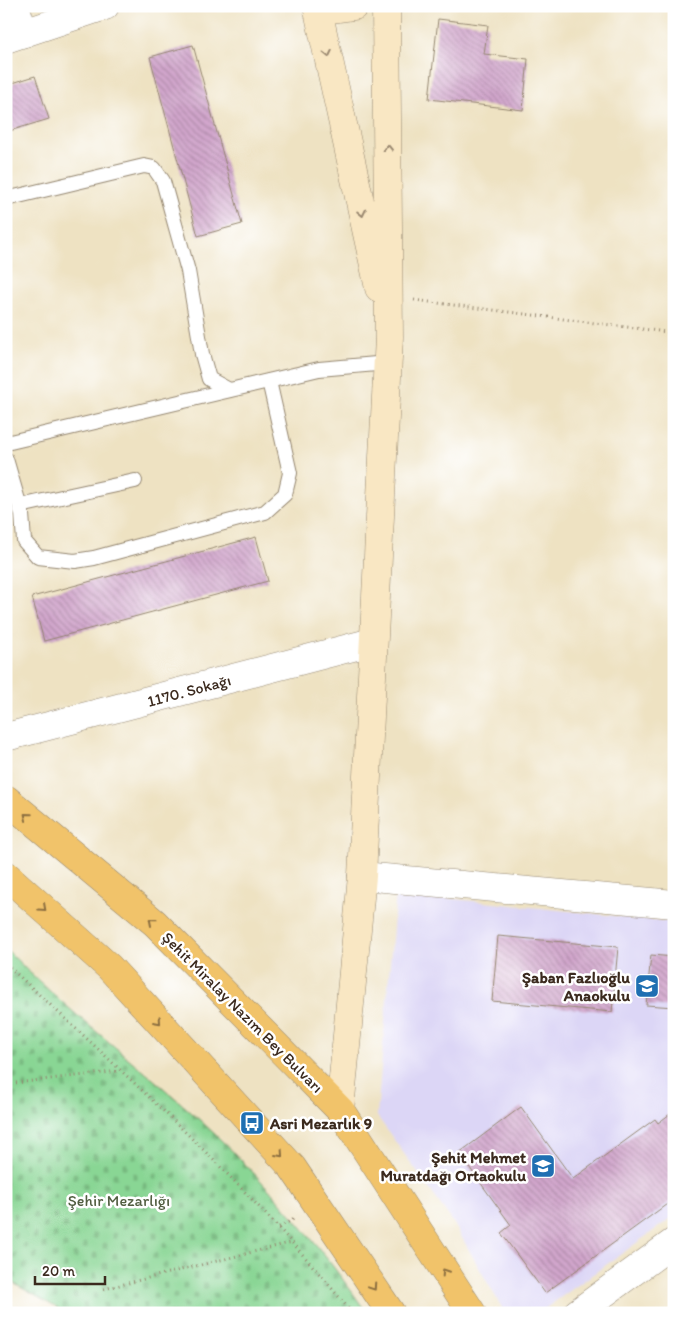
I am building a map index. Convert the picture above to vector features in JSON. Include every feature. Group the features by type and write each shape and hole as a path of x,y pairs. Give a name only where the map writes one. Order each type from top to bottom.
{"main road":[{"name":"Şehit Miralay Nazım Bey Bulvarı","path":"6,799 155,923 340,1110 472,1313"},
{"path":"6,875 109,967 292,1167 391,1313"}],"street":[{"path":"15,6 15,36 64,13 105,6"},
{"path":"354,6 332,9 318,6 389,350"},
{"path":"340,1110 362,876 372,642 389,350 391,298 386,6"},
{"name":"1170. Sokağı","path":"6,737 372,642"},
{"path":"362,876 674,904"},
{"path":"577,1313 674,1242"}],"lane":[{"path":"6,199 144,166 154,168 163,181 188,271 202,354 209,379 229,390"},
{"path":"6,443 319,369 389,350"},
{"path":"6,459 20,506 24,542 38,557 75,561 94,558 265,512 286,494 290,473 269,381"},
{"path":"20,506 135,481"}],"path":[{"path":"391,298 674,334"},
{"path":"6,964 121,1071 241,1187 292,1242 352,1313"},
{"path":"6,1084 121,1071"},
{"path":"104,1289 292,1242"}],"shaded area":[{"path":"396,893 674,922 674,1216 539,1313 505,1313 453,1222 377,1116"}],"green space":[{"name":"Şehir Mezarlığı","path":"6,949 53,994 202,1122 247,1166 310,1237 367,1313 66,1313 6,1279"}],"building":[{"path":"438,19 488,25 484,54 528,59 523,110 429,99"},
{"path":"193,45 242,224 198,236 150,57"},
{"path":"35,76 49,119 6,132 6,85"},
{"path":"256,537 268,581 44,641 32,597"},
{"path":"498,936 618,947 612,1012 492,1001"},
{"path":"651,955 674,957 674,1007 646,1005"},
{"path":"521,1107 573,1179 655,1119 658,1123 674,1111 674,1199 545,1293 501,1233 511,1225 459,1153"}],"place":[{"name":"Şaban Fazlıoğlu Anaokulu","path":"647,986"},
{"name":"Asri Mezarlık 9","path":"252,1123"},
{"name":"Şehit Mehmet Muratdağı Ortaokulu","path":"543,1166"}]}
